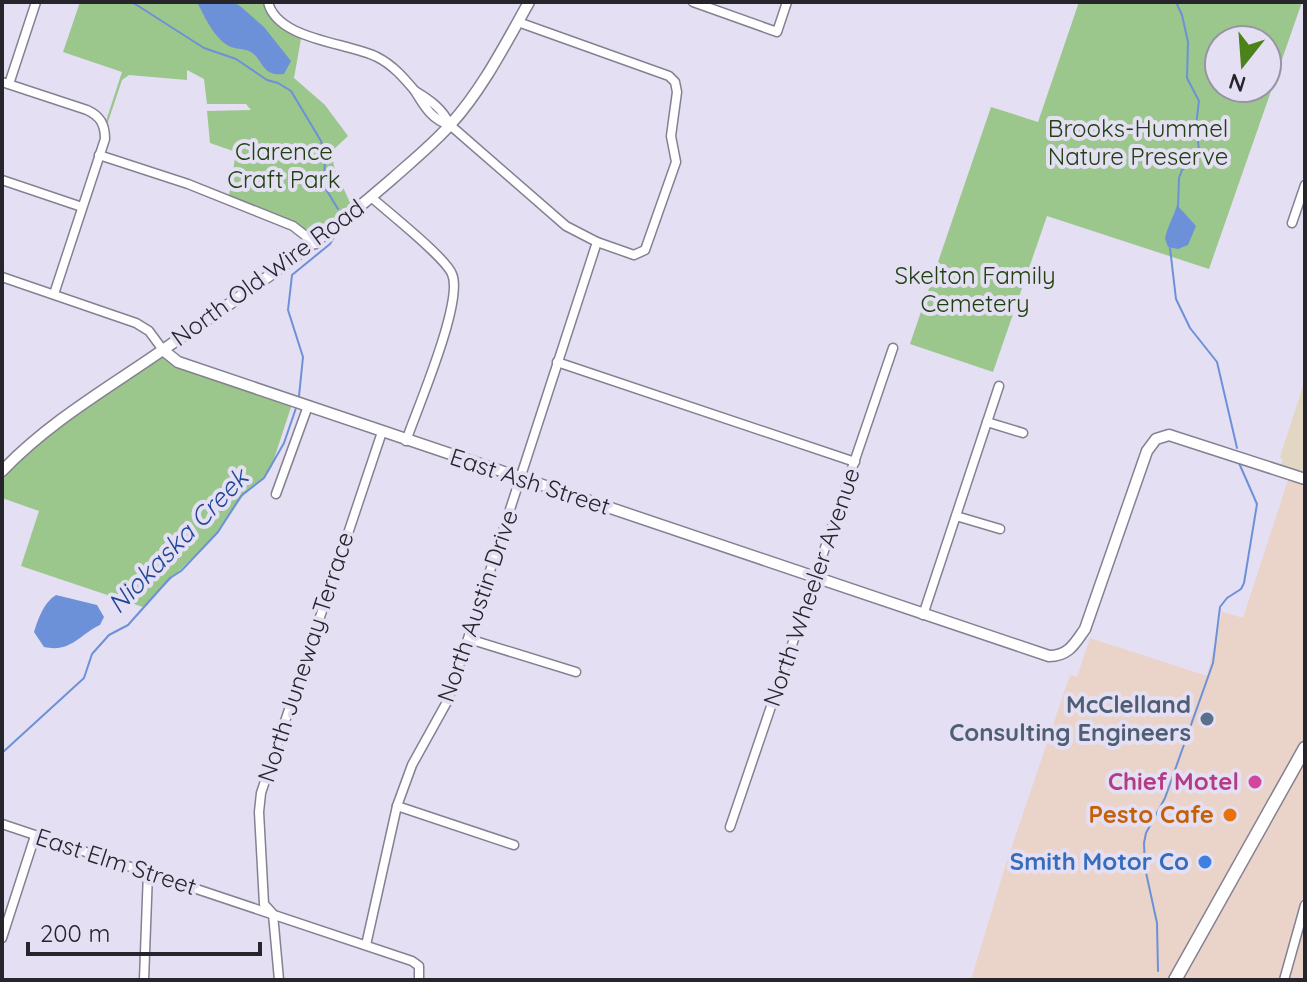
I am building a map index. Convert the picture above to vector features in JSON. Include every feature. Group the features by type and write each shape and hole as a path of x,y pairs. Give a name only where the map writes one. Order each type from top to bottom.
{"main road":[{"path":"1175,980 1305,748"}],"street":[{"path":"36,2 5,83 87,110 103,123 105,139 54,294"},
{"name":"North Old Wire Road","path":"2,471 54,423 316,244 371,197 450,125 467,103 529,2"},
{"path":"693,2 777,32 787,2"},
{"path":"270,7 279,22 291,29 382,60 399,72 415,91 445,115 450,125 557,219 597,242 634,255 640,253 648,243 676,162 671,136 677,99 675,82 669,76 518,22"},
{"path":"99,155 188,184 293,226 316,244"},
{"path":"2,180 82,207"},
{"path":"1292,223 1305,185"},
{"path":"371,197 446,264 452,273 455,292 449,319 406,441"},
{"name":"North Austin Drive","path":"366,945 397,806 412,765 448,700 597,242"},
{"name":"East Ash Street","path":"2,277 136,323 149,331 163,350 178,362 1049,656 1060,656 1072,648 1091,616 1147,451 1156,439 1169,435 1305,479"},
{"name":"North Wheeler Avenue","path":"730,827 893,348"},
{"path":"557,362 855,462"},
{"path":"923,615 999,386"},
{"path":"276,494 308,406"},
{"path":"987,422 1023,433"},
{"name":"North Juneway Terrace","path":"279,980 273,914 264,904 259,812 264,778 382,432"},
{"path":"956,516 1000,529"},
{"path":"469,639 576,672"},
{"path":"397,806 514,845"},
{"name":"East Elm Street","path":"2,824 366,945"},
{"path":"2,938 35,836"},
{"path":"144,980 148,872"},
{"path":"1284,980 1305,905"},
{"path":"366,945 416,963 420,971 419,980"}],"shaded area":[{"path":"1305,380 1305,479 1279,470 1283,459 1280,457"},
{"path":"1290,474 1305,479 1305,980 971,980 1005,867 1070,675 1077,677 1090,638 1207,676 1222,612 1243,618"}],"green space":[{"name":"Clarence Craft Park","path":"80,2 266,2 271,12 302,33 294,78 325,105 348,136 331,152 335,170 354,211 316,244 301,230 228,202 236,152 210,143 207,111 251,110 246,104 207,104 204,79 187,70 187,80 129,75 122,80 105,131 122,72 63,52"},
{"name":"Brooks-Hummel Nature Preserve","path":"1079,2 1302,2 1283,57 1283,24 1203,24 1203,104 1266,104 1209,269 1047,216 993,372 910,344 991,107 1038,122"},
{"path":"163,350 178,362 293,401 271,468 245,493 218,532 143,607 21,566 39,511 2,498 2,471 32,441"}],"water":[{"path":"197,2 233,2 240,6 264,27 291,61 284,74 271,73 254,54 231,47 220,39"},
{"path":"1177,205 1196,226 1188,245 1178,249 1168,247 1165,239"},
{"path":"56,595 97,605 104,617 100,625 68,645 44,647 34,632 45,606"}],"waterway":[{"name":"Niokaska Creek","path":"132,2 204,48 236,59 267,80 291,91 321,141 325,157 324,186 338,209"},
{"path":"1176,2 1188,42 1187,78 1199,101 1196,125 1199,150 1179,178 1178,207"},
{"name":"Niokaska Creek","path":"299,396 303,357 288,310 292,275 330,244 334,237"},
{"path":"1170,248 1176,299 1190,328 1217,362 1237,448"},
{"name":"Niokaska Creek","path":"2,753 84,678 92,654 109,635 128,625 170,578 181,571 218,532 241,496 264,478 284,443 296,408"},
{"path":"1158,971 1157,923 1145,868 1144,843 1146,833 1165,798 1213,663 1220,607 1244,583 1257,504 1239,463"}],"place":[{"name":"McClelland Consulting Engineers","path":"1207,719"},
{"name":"Chief Motel","path":"1255,782"},
{"name":"Pesto Cafe","path":"1230,815"},
{"name":"Smith Motor Co","path":"1205,862"}],"park label":[{"name":"Skelton Family Cemetery","path":"975,290"}]}
